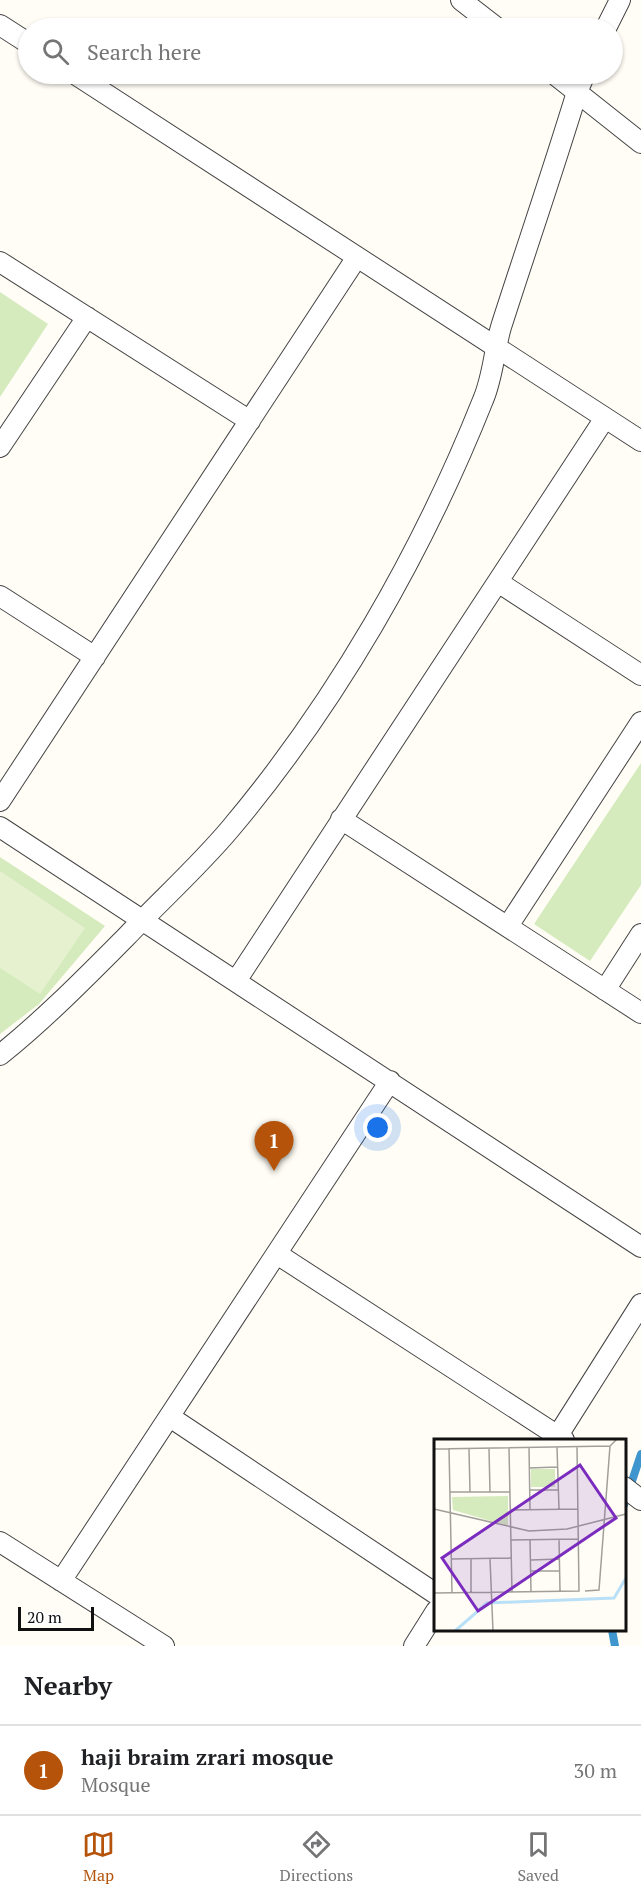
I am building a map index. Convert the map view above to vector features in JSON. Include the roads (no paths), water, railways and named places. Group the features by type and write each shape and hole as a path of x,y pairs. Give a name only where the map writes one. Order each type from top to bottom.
{"street":[{"path":"461,0 484,18"},
{"path":"611,18 620,0"},
{"path":"0,25 18,37"},
{"path":"90,84 641,441"},
{"path":"567,84 641,143"},
{"path":"0,1055 80,983 228,832 264,787 324,701 366,634 408,562 456,465 485,395 495,346 581,84"},
{"path":"0,801 357,257"},
{"path":"0,261 250,421"},
{"path":"0,447 87,317"},
{"path":"236,981 605,418"},
{"path":"498,582 641,675"},
{"path":"0,596 94,657"},
{"path":"508,926 641,722"},
{"path":"341,819 641,1013"},
{"path":"0,827 641,1247"},
{"path":"605,990 641,934"},
{"path":"61,1581 390,1081"},
{"path":"277,1254 559,1439 641,1304"},
{"path":"170,1417 434,1593"},
{"path":"626,1489 641,1500"},
{"path":"2,1546 164,1646"},
{"path":"414,1646 434,1613"}],"waterway":[{"path":"626,1499 641,1454"},
{"path":"612,1631 615,1646"}],"place":[{"name":"haji braim zrari mosque","path":"274,1171"}]}
